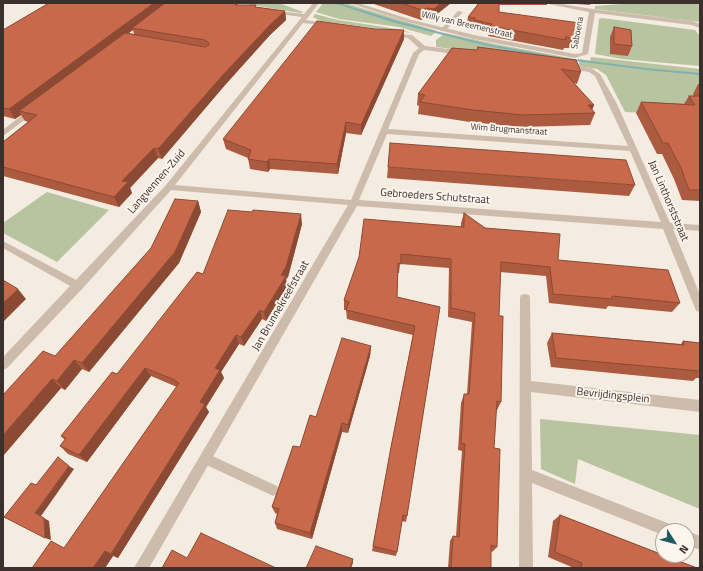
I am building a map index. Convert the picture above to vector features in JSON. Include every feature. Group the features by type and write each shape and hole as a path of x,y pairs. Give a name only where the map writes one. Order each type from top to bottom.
{"street":[{"name":"Langvennen-Zuid","path":"3,365 78,286 168,187 316,3"},
{"name":"Willy van Breemenstraat","path":"352,3 394,17 443,30 502,43 580,56"},
{"path":"546,3 592,11 699,25"},
{"path":"268,10 333,25"},
{"name":"Saboena","path":"580,56 585,54 592,11"},
{"path":"387,33 410,36 423,48 472,54"},
{"name":"Jan Brunnekreefstraat","path":"141,568 206,460 354,203 416,52 423,48"},
{"name":"Jan Linthorststraat","path":"558,65 591,70 602,82 667,226 700,308"},
{"path":"3,134 42,104"},
{"name":"Wim Brugmanstraat","path":"383,131 633,149"},
{"name":"Gebroeders Schutstraat","path":"168,187 354,203 700,228"},
{"path":"3,244 78,286"},
{"path":"525,298 526,568"},
{"name":"Bevrijdingsplein","path":"525,386 700,406"},
{"path":"526,474 655,525"}],"lane":[{"path":"443,30 460,12"},
{"path":"206,460 273,490"}],"green space":[{"path":"238,3 279,3 303,12 301,13"},
{"path":"323,3 345,3 437,31 431,36 399,27 339,19 316,12"},
{"path":"700,3 700,22 595,9 595,6 622,4"},
{"path":"315,14 338,20 397,29 412,33 321,21 313,17"},
{"path":"602,18 695,30 700,36 700,66 622,59 595,54 599,19"},
{"path":"445,33 570,58 569,65 436,47 436,40"},
{"path":"591,57 700,69 700,107 685,115 625,112 606,75 597,69 578,66 580,59 590,61"},
{"path":"47,192 109,210 57,262 3,233 3,223"},
{"path":"540,419 700,435 700,509 578,459 575,484 541,469"}],"building":[{"path":"49,3 154,3 9,109 3,108 3,30"},
{"path":"165,3 237,3 235,5 256,5 255,7 285,11 223,75 158,149 154,148 122,181 128,182 114,197 3,167 3,142 37,115 19,111 125,33 205,47 209,45 209,43 205,40 132,28"},
{"path":"401,3 441,3 434,9 427,8 422,10"},
{"path":"479,3 499,3 499,12 580,23 577,38 565,37 566,40 490,26 492,24 468,17"},
{"path":"317,21 375,29 404,30 361,125 346,122 337,164 269,159 267,162 248,159 251,150 223,139"},
{"path":"614,27 631,30 632,46 614,44"},
{"path":"478,47 576,60 581,72 561,69 594,105 588,105 595,113 523,115 473,110 420,102 425,95 418,94 452,48 477,50"},
{"path":"689,96 700,96 700,190 689,190 681,168 668,143 663,143 641,102 695,105"},
{"path":"390,143 626,160 635,185 388,167"},
{"path":"175,199 198,201 175,252 82,363 74,360 57,381 52,379 3,435 3,395 43,351 55,356 151,248"},
{"path":"228,210 252,212 253,210 301,214 286,267 281,275 286,276 264,312 260,310 241,337 236,335 215,368 220,370 200,402 205,404 111,554 105,551 93,568 32,568 51,541 64,548 179,383 145,368 79,455 60,446 66,438 61,436 112,372 117,374 197,272 203,274"},
{"path":"464,213 485,228 560,234 558,260 668,270 680,303 612,296 612,299 553,294 550,267 501,262 499,316 503,316 501,402 497,401 494,448 500,449 497,547 491,545 491,568 451,568 453,536 459,537 465,444 461,443 464,394 469,394 475,313 451,308 451,259 401,254 401,264 398,263 397,297 440,307 407,516 403,515 397,552 373,546 415,326 346,310 349,302 344,300 359,257 364,219 464,227"},
{"path":"3,280 18,289 3,303"},
{"path":"552,333 684,345 683,341 700,343 700,371 556,358"},
{"path":"342,338 371,346 348,425 342,423 310,533 275,523 279,509 272,507 293,446 300,447 310,415 316,417"},
{"path":"58,457 69,466 35,513 44,518 45,538 4,517 31,483 36,485"},
{"path":"560,515 655,552 655,563 684,563 697,568 581,568 582,563 555,552"},
{"path":"201,533 276,568 162,568 172,550 187,558"},
{"path":"316,546 353,559 350,568 306,568"}],"waterway":[{"path":"336,3 393,21 454,37 487,45 559,58"},
{"path":"568,59 700,74"}]}
